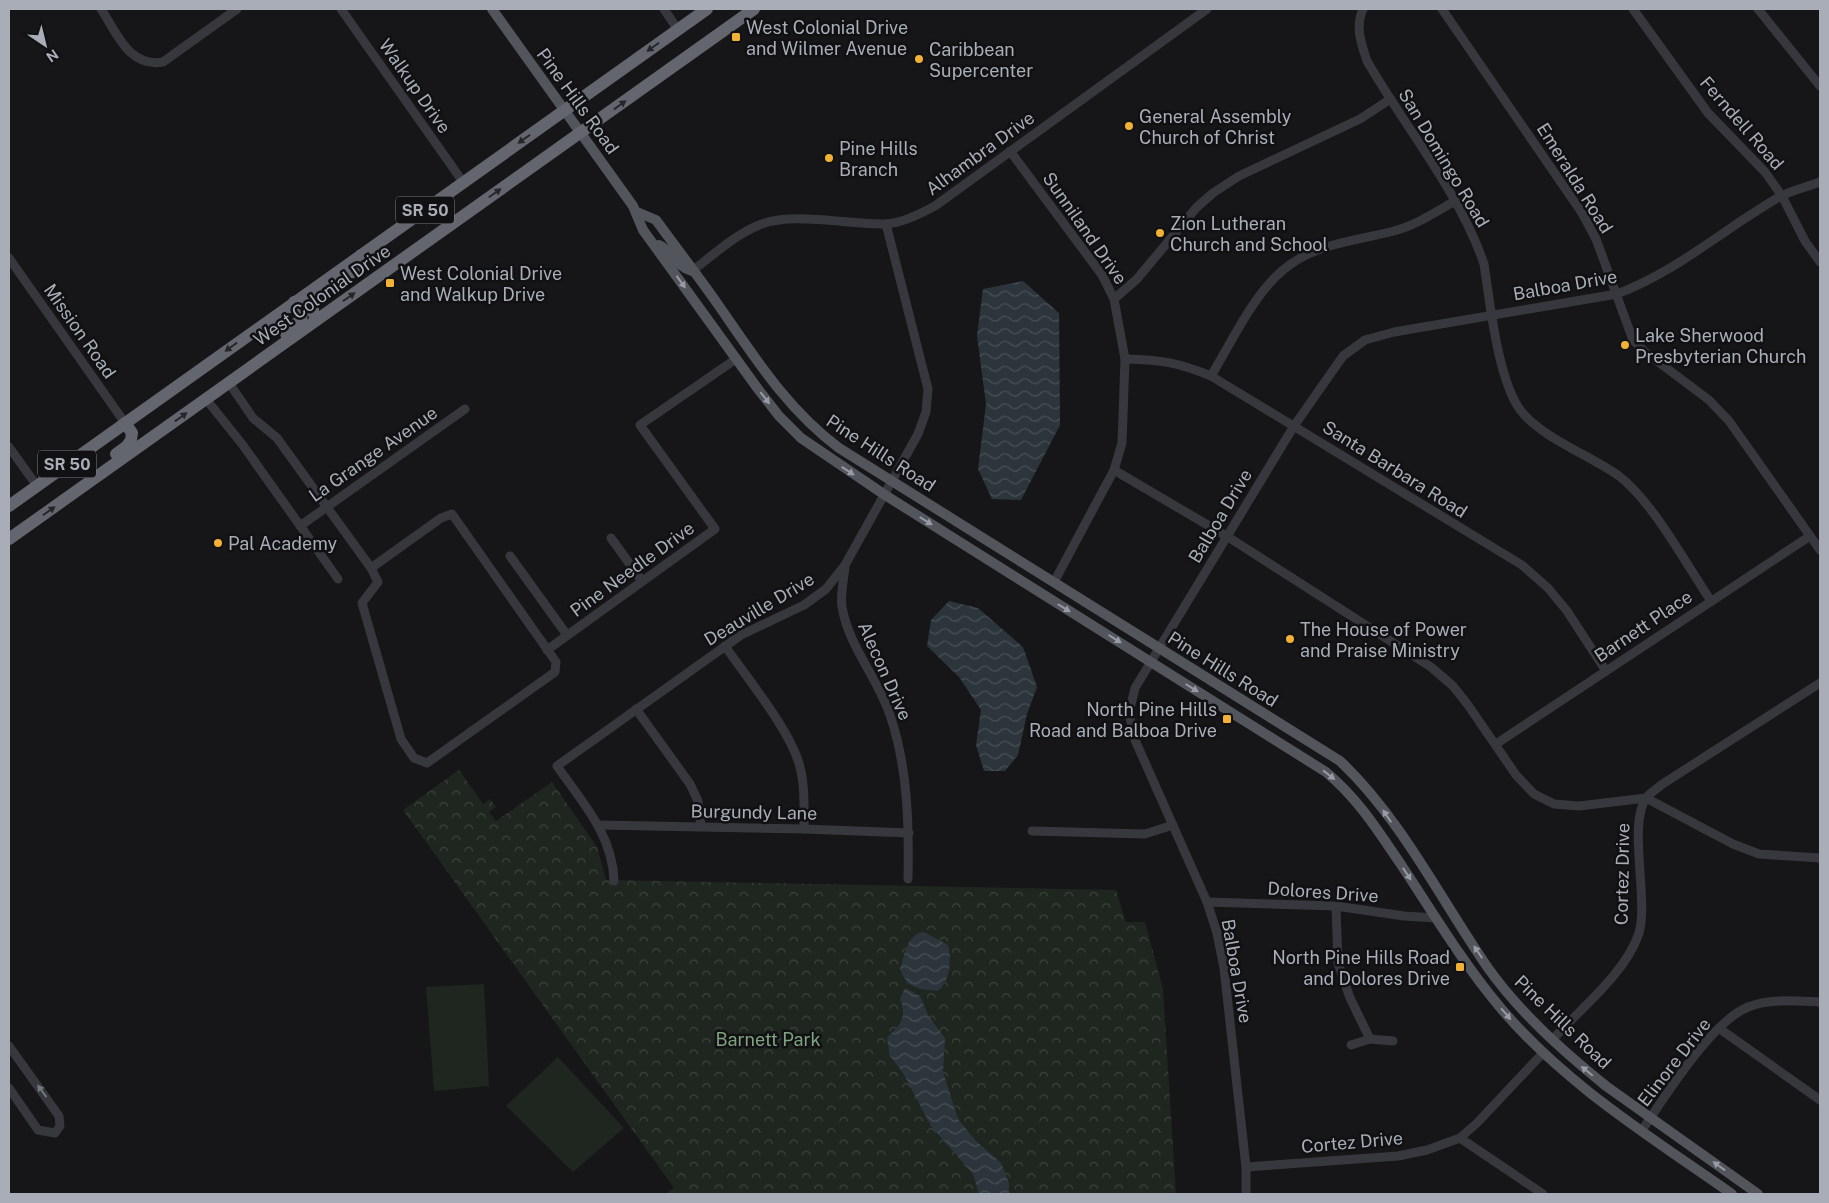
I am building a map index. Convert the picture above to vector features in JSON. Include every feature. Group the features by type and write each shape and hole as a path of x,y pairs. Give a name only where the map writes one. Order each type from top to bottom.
{"highway":[{"name":"West Colonial Drive","path":"9,506 707,9"},
{"name":"West Colonial Drive","path":"9,539 754,9"},
{"path":"318,320 313,312 313,305 333,286 355,270 361,255"},
{"path":"259,361 267,347 292,330 301,319 302,313 294,302"},
{"path":"86,484 89,473 120,452 131,440 132,433 125,423"}],"main road":[{"name":"Pine Hills Road","path":"492,9 637,212 643,230 779,416 801,438 885,495 1326,772 1350,792 1371,819 1436,918 1499,1006 1543,1053 1572,1079 1732,1194"},
{"name":"Pine Hills Road","path":"637,212 656,220 792,406 816,430 839,448 1340,761 1368,788 1511,998 1585,1069 1758,1194"},
{"path":"651,241 664,247 681,267 692,270"}],"street":[{"path":"101,9 131,54 150,64 163,62 237,9"},
{"name":"Walkup Drive","path":"341,9 463,182"},
{"path":"664,9 678,30"},
{"name":"Alhambra Drive","path":"692,270 740,236 765,223 782,219 886,224 911,218 935,206 1207,9"},
{"name":"San Domingo Road","path":"1363,9 1358,20 1360,39 1367,61 1455,201 1478,245 1484,264 1492,315 1508,389 1522,411 1548,433 1618,476 1638,492 1711,601"},
{"name":"Emeralda Road","path":"1442,9 1582,213 1596,239 1617,294 1626,326 1633,340 1645,352 1708,400 1729,421 1820,550"},
{"name":"Ferndell Road","path":"1633,9 1708,113 1765,172 1782,196 1805,240 1820,262"},
{"path":"1758,9 1820,86"},
{"path":"1114,299 1137,280 1197,208 1213,193 1239,176 1360,119 1390,100"},
{"name":"Sunniland Drive","path":"1010,151 1102,276 1114,299 1125,359 1122,443 1114,470 1054,582"},
{"name":"Balboa Drive","path":"1246,1194 1246,1166 1224,968 1217,933 1206,902 1135,740 1129,714 1135,688 1294,426 1343,356 1366,340 1394,332 1617,294 1666,272 1782,196 1820,182"},
{"path":"1210,376 1262,293 1284,269 1328,245 1395,230 1417,222 1455,201"},
{"name":"Deauville Drive","path":"599,825 557,766 741,635 804,605 826,589 845,566 918,434 926,412 928,389 886,224"},
{"name":"Mission Road","path":"9,258 125,423"},
{"name":"Pine Needle Drive","path":"547,650 715,528 640,425 736,359"},
{"name":"Santa Barbara Road","path":"1125,359 1163,360 1183,365 1210,376 1522,565 1548,588 1567,611 1606,671"},
{"path":"229,383 253,418 277,438 371,568 378,582 362,603 401,739 414,758 427,764 555,672 556,662 452,514 440,518 371,568"},
{"path":"206,399 242,444 338,579"},
{"name":"La Grange Avenue","path":"300,526 465,410"},
{"path":"9,447 37,486"},
{"path":"1114,470 1228,537 1431,667 1458,693 1496,744 1516,775 1534,794 1554,804 1579,806 1646,798 1661,785 1820,683"},
{"name":"Barnett Place","path":"1496,744 1810,536"},
{"path":"610,538 642,581"},
{"path":"510,556 567,635"},
{"name":"Alecon Drive","path":"845,566 842,605 847,630 880,690 891,716 905,780 909,833 908,879"},
{"path":"725,646 784,733 792,749 799,766 803,789 804,829"},
{"path":"636,709 690,784 698,801 701,826"},
{"path":"1646,798 1733,844 1759,854 1820,858"},
{"name":"Cortez Drive","path":"1553,1039 1627,959 1639,933 1642,912 1639,815 1646,798"},
{"path":"599,825 609,847 614,866 614,881"},
{"name":"Burgundy Lane","path":"599,825 701,826 909,833"},
{"path":"1032,831 1145,834 1173,825"},
{"name":"Dolores Drive","path":"1206,902 1336,906 1404,916 1436,918"},
{"path":"1336,906 1338,963 1350,998 1370,1039"},
{"name":"Elinore Drive","path":"1642,1130 1704,1044 1732,1017 1755,1005 1770,1002 1820,1002"},
{"path":"1720,1029 1820,1100"},
{"path":"1351,1045 1370,1039 1393,1041"},
{"path":"9,1046 59,1116 60,1126 55,1133 38,1130 9,1088"},
{"name":"Cortez Drive","path":"1246,1166 1398,1156 1427,1150 1460,1138 1477,1123 1543,1053"},
{"path":"1460,1138 1543,1194"}],"green space":[{"name":"Barnett Park","path":"459,770 483,804 490,799 496,807 489,812 496,821 552,782 597,847 606,880 1116,890 1126,922 1145,922 1163,989 1176,1194 665,1194 674,1188 403,810"},
{"path":"484,984 489,1086 434,1091 426,987"},
{"path":"558,1057 624,1128 573,1172 506,1106"}],"water":[{"path":"1023,281 1059,313 1060,425 1021,500 992,499 978,469 986,404 977,336 983,289"},
{"path":"949,601 978,608 1023,647 1037,687 1027,714 1018,755 1005,771 984,771 976,745 981,710 959,677 927,646 931,620"},
{"path":"924,932 948,945 950,957 949,970 945,982 938,991 920,989 907,983 900,969 910,941 918,934"},
{"path":"905,988 920,996 929,1017 945,1038 943,1072 958,1119 975,1140 1001,1163 1009,1183 1009,1194 979,1194 973,1174 931,1126 903,1073 890,1056 887,1038 896,1029 903,1016 900,999"}],"place":[{"name":"West Colonial Drive and Wilmer Avenue","path":"736,37"},
{"name":"Caribbean Supercenter","path":"919,59"},
{"name":"General Assembly Church of Christ","path":"1129,126"},
{"name":"Pine Hills Branch","path":"829,158"},
{"name":"Zion Lutheran Church and School","path":"1160,233"},
{"name":"West Colonial Drive and Walkup Drive","path":"390,283"},
{"name":"Lake Sherwood Presbyterian Church","path":"1625,345"},
{"name":"Pal Academy","path":"218,543"},
{"name":"The House of Power and Praise Ministry","path":"1290,639"},
{"name":"North Pine Hills Road and Balboa Drive","path":"1227,719"},
{"name":"North Pine Hills Road and Dolores Drive","path":"1460,967"}]}
